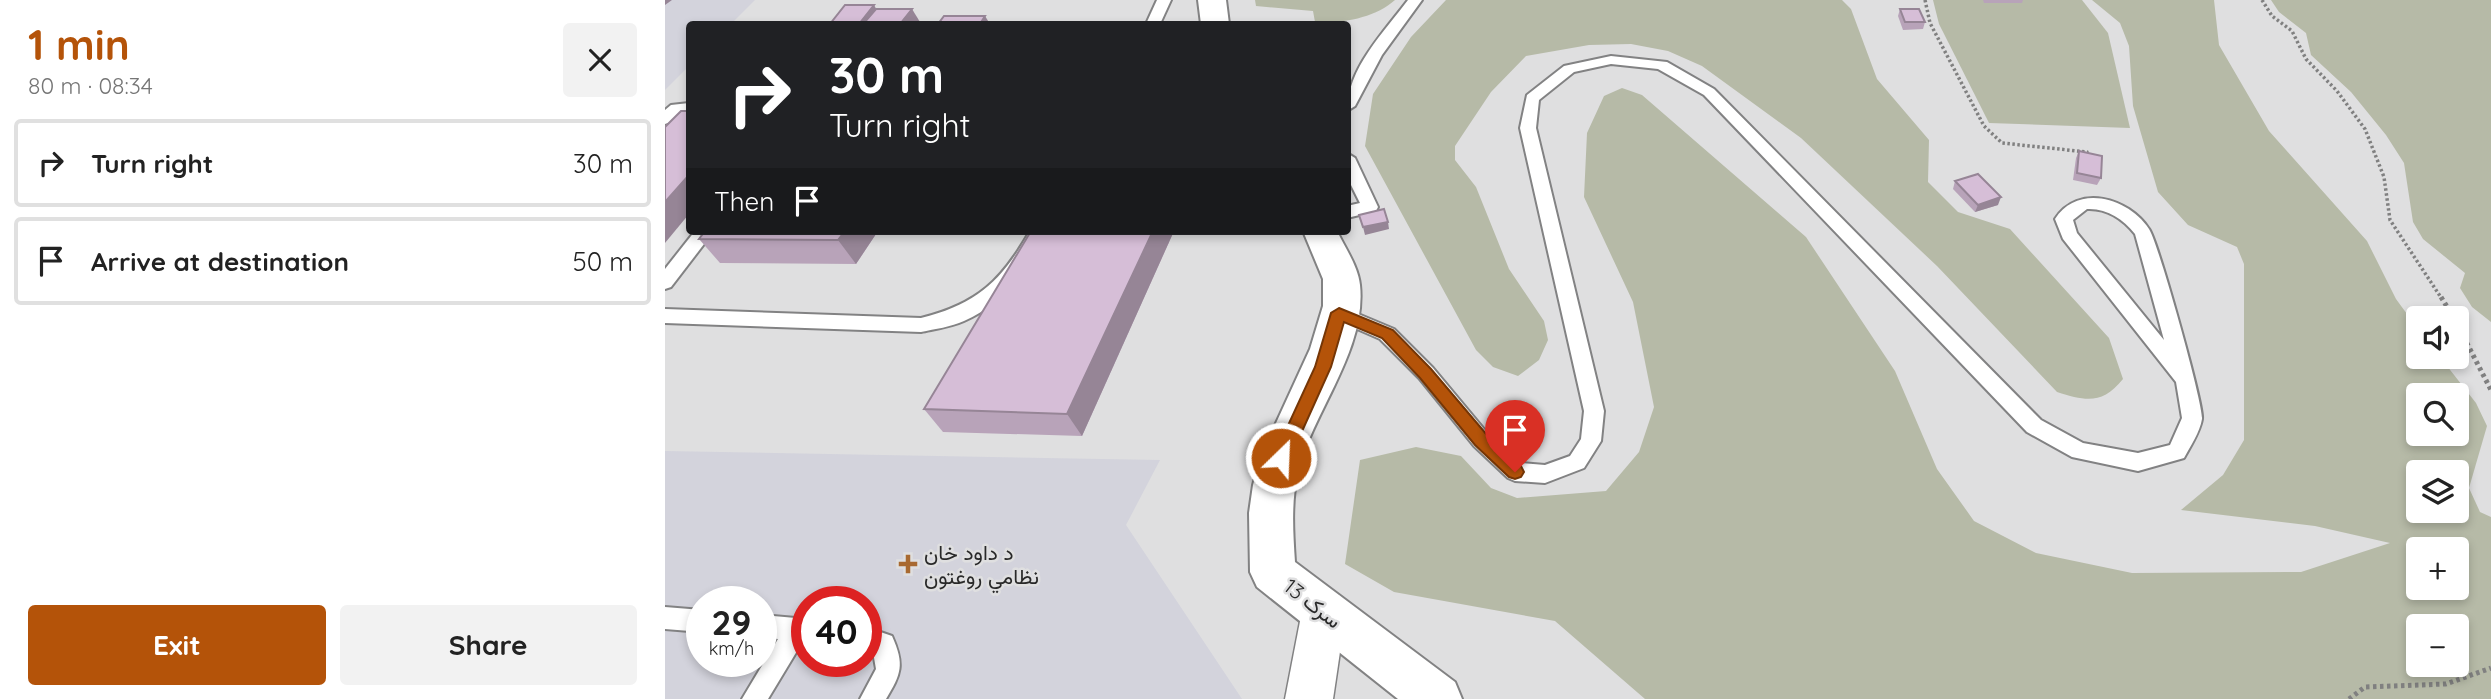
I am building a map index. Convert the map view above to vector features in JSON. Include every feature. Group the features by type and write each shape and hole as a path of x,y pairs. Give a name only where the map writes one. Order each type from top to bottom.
{"street":[{"path":"1212,0 1215,21"},
{"name":"سرک 13","path":"1322,235 1342,284 1339,313 1323,367 1281,458 1269,509 1273,572 1437,699"},
{"path":"1309,699 1324,611"}],"lane":[{"path":"1154,21 1164,0"},
{"path":"1351,99 1375,54 1415,0"},
{"path":"1339,313 1387,334 1426,373 1481,440 1515,472 1545,474 1577,462 1591,441 1594,411 1528,128 1532,98 1569,69 1611,60 1662,65 1709,92 2034,426 2079,451 2138,462 2177,452 2193,418 2186,380 2143,233 2136,221 2114,208 2093,204 2078,206 2064,219 2069,235 2186,380"},
{"path":"665,119 676,108 686,108"},
{"path":"1351,167 1370,207 1351,211"},
{"path":"665,282 702,235"},
{"path":"665,316 921,325 958,316 989,296 1016,271 1037,235"},
{"path":"665,618 686,620"},
{"path":"872,699 889,671 882,643"},
{"path":"754,699 791,646"}],"path":[{"path":"1924,0 1930,23 1983,126 2002,143 2087,152 2087,161"},
{"path":"2262,0 2272,16 2292,31 2306,59 2337,91 2365,129 2384,177 2390,220 2446,306"},
{"path":"2469,347 2491,390"},
{"path":"2349,699 2365,687 2446,684 2491,668"}],"shaded area":[{"path":"665,0 755,0 734,21 686,21 686,69 665,90"},
{"name":"د داود خان نظامي روغتون","path":"665,451 1160,460 1126,525 1242,699 665,699"}],"green space":[{"path":"1255,0 1395,0 1378,11 1346,21 1315,21 1313,11 1256,6"},
{"path":"1446,0 1842,0 1851,9 1877,79 1929,140 1928,182 1958,212 2010,229 2109,338 2123,379 2108,393 2093,399 2057,392 1937,266 1801,138 1702,66 1668,51 1631,44 1589,45 1526,56 1491,92 1455,146 1455,160 1476,187 1509,269 1544,321 1548,340 1539,360 1518,376 1493,367 1476,350 1365,146 1373,94 1411,37"},
{"path":"1933,0 2082,0 2108,33 2130,128 1989,123 1939,24"},
{"path":"2092,0 2214,0 2219,45 2269,131 2367,241 2396,299 2406,313 2406,369 2449,369 2460,383 2406,383 2406,446 2469,446 2469,394 2476,403 2487,426 2469,488 2480,512 2491,517 2491,699 1645,699 1555,621 1394,592 1345,564 1360,460 1416,447 1461,456 1491,488 1517,498 1606,491 1639,452 1654,407 1633,302 1584,197 1587,133 1604,96 1622,88 1642,95 1806,237 1895,371 1937,469 1974,521 2036,553 2132,573 2301,572 2390,543 2315,526 2181,510 2223,475 2244,440 2244,264 2237,247 2188,225 2158,192 2133,106 2129,46 2120,23"},
{"path":"2271,0 2491,0 2491,322 2472,307 2460,288 2465,273 2423,239 2413,222 2404,163 2386,135 2351,92 2311,55 2306,33 2279,12"}],"building":[{"path":"845,5 874,5 861,21 832,21"},
{"path":"876,9 912,9 902,21 866,21"},
{"path":"1900,9 1919,9 1925,22 1905,22"},
{"path":"944,16 985,16 982,21 940,21"},
{"path":"681,111 686,111 686,178 665,202 665,127"},
{"path":"2079,151 2102,156 2101,178 2077,173"},
{"path":"1978,174 2001,197 1978,205 1955,181"},
{"path":"1384,209 1388,222 1363,227 1359,215"},
{"path":"702,235 842,235 838,240 699,239"},
{"path":"1029,235 1151,235 1067,414 924,409"}],"place":[{"name":"د داود خان نظامي روغتون","path":"908,564"}],"route":[{"path":"1281,458 1323,367 1339,313 1387,334 1426,373 1481,440 1515,472"}]}
